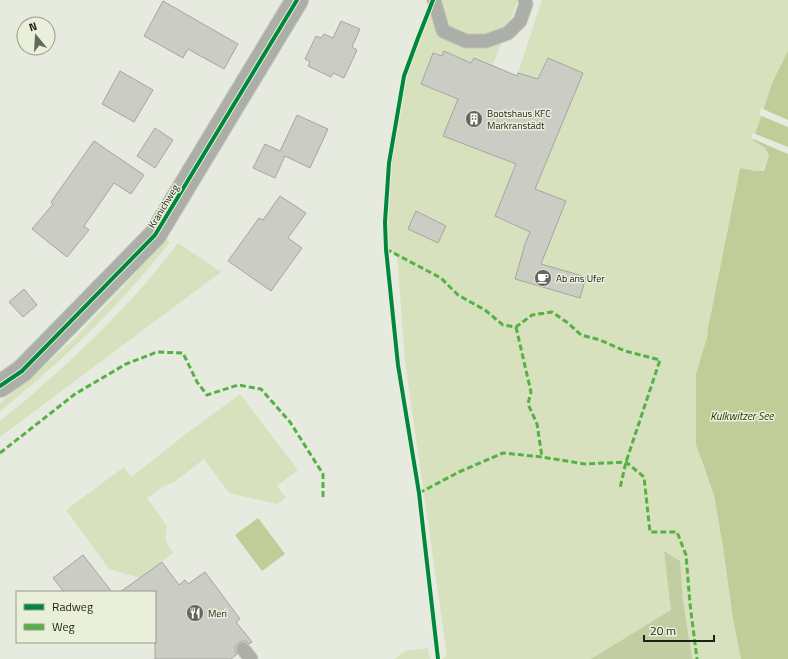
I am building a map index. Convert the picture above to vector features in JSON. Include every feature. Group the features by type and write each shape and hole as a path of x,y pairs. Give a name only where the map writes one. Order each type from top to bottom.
{"street":[{"name":"Kranichweg","path":"0,386 22,371 155,235 297,0"}],"lane":[{"path":"434,0 444,32 466,41 486,41 508,33 520,21 526,4 525,0"}],"shaded area":[{"path":"433,0 518,0 493,65 517,76 542,0 788,0 788,51 773,81 765,148 769,155 763,171 740,168 707,338 700,458 714,495 733,619 741,659 442,659 447,655 405,362 397,255 386,249 385,222 389,163 404,76"},
{"path":"165,238 170,242 111,310 68,352 0,411 0,403 39,371 75,338 124,286"},
{"path":"178,243 221,272 0,437 0,421 54,375 122,309"},
{"path":"240,394 298,470 277,486 286,498 277,504 229,493 204,459 173,483 164,486 147,498 167,526 166,540 173,553 140,578 109,569 66,510 124,467 131,477"},
{"path":"664,551 680,561 683,601 692,659 591,659 671,610"},
{"path":"428,648 430,659 394,659 406,651"}],"water":[{"name":"Kulkwitzer See","path":"788,51 788,659 741,659 733,619 714,495 696,445 696,374 707,338 740,168 764,171 769,155 765,148 753,140 773,81"},
{"path":"258,518 285,554 262,571 235,535"}],"pier":[{"path":"761,108 788,120 788,127 759,115"},
{"path":"753,133 788,147 788,154 751,138"}],"building":[{"path":"163,1 238,44 224,69 188,49 183,58 144,36"},
{"path":"341,21 360,29 352,47 357,50 344,78 333,73 331,77 308,66 310,62 305,59 316,36 321,38 324,34 333,38"},
{"path":"444,51 471,63 474,58 517,76 518,73 538,79 548,58 583,73 535,189 566,201 541,264 586,277 580,298 515,279 530,232 495,216 516,164 443,136 458,99 421,84 433,53 442,56"},
{"path":"120,71 153,90 134,122 102,104"},
{"path":"297,115 328,129 310,168 285,156 275,178 253,168 265,144 280,151"},
{"path":"155,128 173,140 155,168 137,156"},
{"path":"94,141 144,175 131,194 114,183 84,226 89,230 67,257 32,229 53,204 51,202"},
{"path":"280,196 306,213 288,238 302,248 271,291 228,261 259,218 263,220"},
{"path":"416,211 446,226 438,243 408,229"},
{"path":"24,289 37,305 23,317 9,302"},
{"path":"83,555 111,591 63,591 53,578"},
{"name":"Meri","path":"162,562 179,585 185,580 188,584 205,572 240,619 236,622 252,642 249,644 246,641 238,643 235,646 235,651 237,654 231,659 155,659 156,591 121,591"}],"marked path":[{"path":"386,249 441,278 458,295 485,310 503,325 516,327 532,315 552,312 568,323 581,335 600,340 625,351 660,360 626,462 620,488"},
{"path":"516,327 531,392 528,404 537,424 542,457"},
{"path":"0,453 75,394 126,364 157,352 183,353 197,382 207,395 238,385 261,389 290,422 323,474 323,500"},
{"path":"419,493 459,472 503,453 542,457 585,464 626,462 644,477 650,532 677,532 686,555 697,659"}],"cycle path":[{"path":"0,386 22,371 155,235 297,0"},
{"path":"433,0 404,76 389,163 385,222 386,249 398,365 419,493 438,659"}],"place":[{"name":"Bootshaus KFC Markranstädt","path":"474,119"},
{"name":"Ab ans Ufer","path":"543,278"},
{"name":"Meri","path":"195,613"}]}
